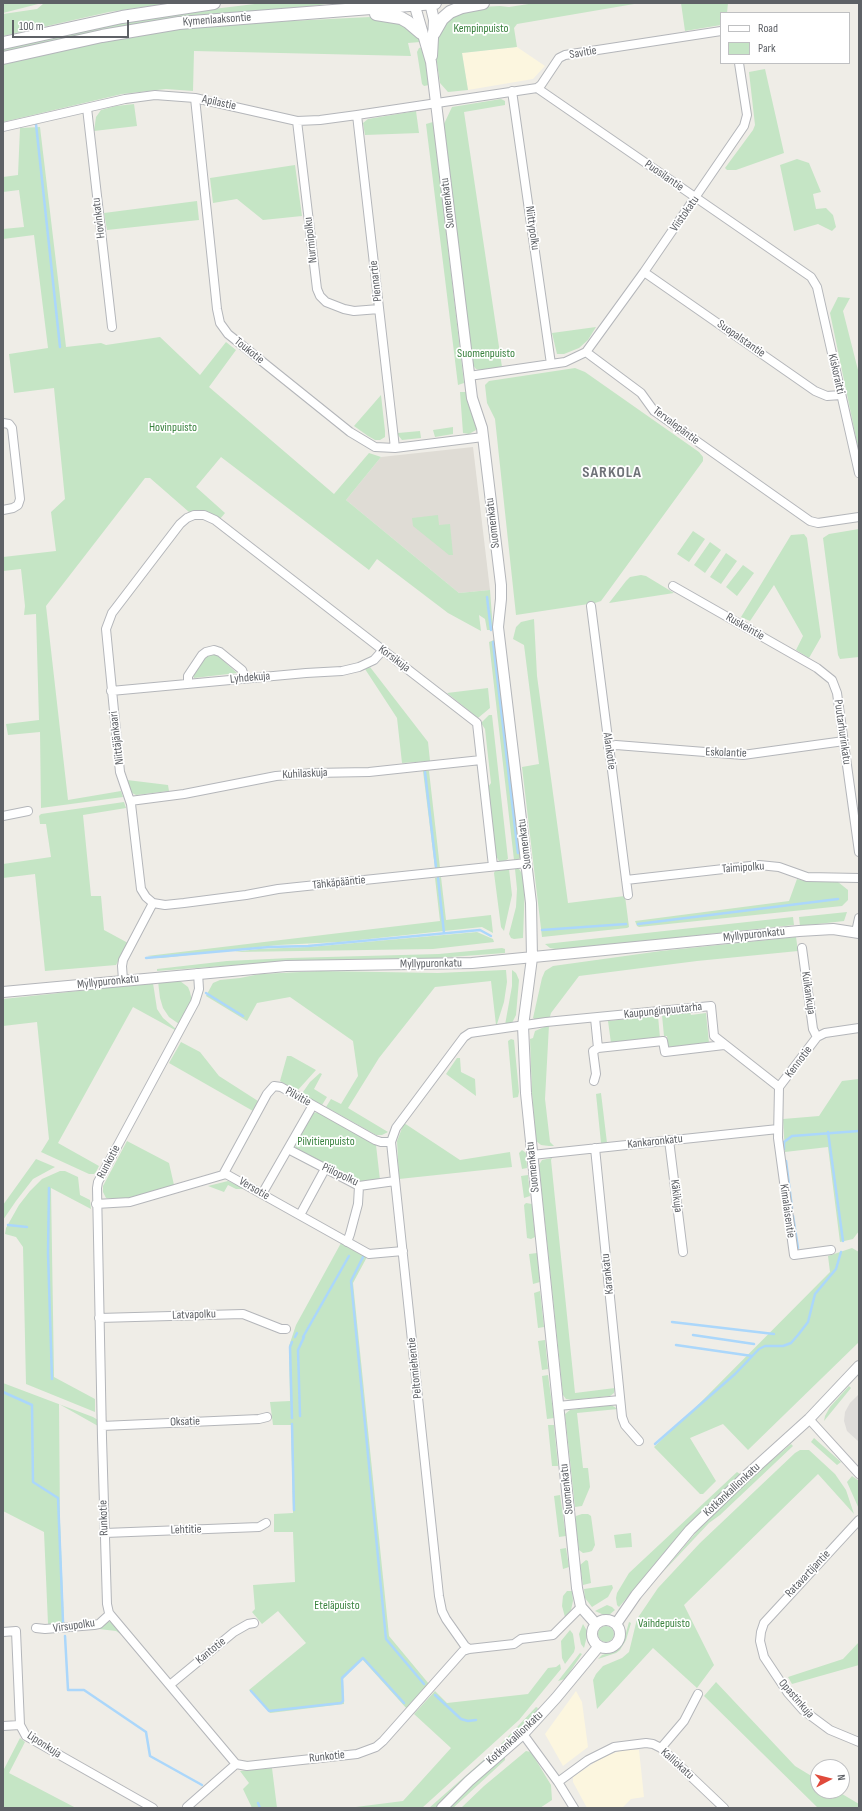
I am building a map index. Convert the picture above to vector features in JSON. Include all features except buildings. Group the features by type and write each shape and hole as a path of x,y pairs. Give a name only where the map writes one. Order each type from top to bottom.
{"main road":[{"name":"Kymenlaaksontie","path":"3,43 122,17 214,3"},
{"name":"Kymenlaaksontie","path":"3,58 102,36 179,23 435,3"},
{"path":"434,33 442,19 450,12 462,7 483,3"},
{"path":"356,10 366,14 381,14 402,18 421,33"}],"street":[{"name":"Suomenkatu","path":"430,3 433,12 434,33 431,62"},
{"name":"Suomenkatu","path":"414,4 421,33 431,62 472,398 484,437 501,593 498,627 531,903 532,958 523,1026 524,1066 532,1155 577,1588 581,1607 596,1624"},
{"name":"Savitie","path":"537,88 559,58 565,55 720,31"},
{"name":"Viistokatu","path":"586,352 644,272 747,121 739,64"},
{"path":"436,103 537,88"},
{"name":"Puosilantie","path":"537,88 811,277"},
{"name":"Niittypolku","path":"512,91 551,364"},
{"name":"Apilastie","path":"3,127 141,96 164,95 195,98 297,121 320,120 436,103"},
{"name":"Toukotie","path":"195,98 217,309 223,328 235,340 350,432 375,446 395,448 484,437"},
{"name":"Hovinkatu","path":"87,108 112,327"},
{"name":"Piennartie","path":"357,115 395,448"},
{"name":"Nurmipolku","path":"297,121 317,290 326,302 344,309 354,311 379,309"},
{"name":"Suopalstantie","path":"644,272 815,391 827,396 841,395"},
{"name":"Kiskoraitti","path":"811,277 817,287 859,473"},
{"path":"469,376 551,364 573,359 586,352"},
{"name":"Tervalepäntie","path":"586,352 641,393 654,411 810,521 818,524 859,517"},
{"path":"3,423 9,424 12,428 20,499 18,505 13,508 3,510"},
{"name":"Korsikuja","path":"194,516 204,515 215,520 477,723 493,866"},
{"name":"Niittäjänkaari","path":"153,902 146,897 140,884 130,801 120,772 106,633 110,617 180,524 187,518 194,516"},
{"name":"Ruskeintie","path":"673,586 818,668"},
{"name":"Alankotie","path":"591,606 628,895"},
{"path":"188,683 188,676 202,655 206,652 214,650 220,652 242,670 245,678"},
{"name":"Lyhdekuja","path":"111,691 352,669 374,660 383,650"},
{"name":"Puutarhurinkatu","path":"818,668 827,674 835,687 844,741 853,782 859,852"},
{"name":"Eskolantie","path":"608,747 616,745 743,755 844,741"},
{"name":"Kuhilaskuja","path":"130,801 184,794 276,776 313,773 369,772 481,760"},
{"path":"3,816 28,811"},
{"name":"Tähkäpääntie","path":"153,902 161,905 176,904 246,895 278,889 527,863"},
{"name":"Taimipolku","path":"626,880 759,865 779,867 807,877 859,878"},
{"path":"124,980 123,960 153,902"},
{"path":"858,932 859,918"},
{"name":"Myllypuronkatu","path":"3,992 198,973 299,966 452,964 532,958 799,931 833,929 858,932"},
{"name":"Kuikankuja","path":"802,948 813,1029 817,1037"},
{"name":"Runkotie","path":"110,1614 107,1604 99,1318 96,1204 98,1182 195,1002 199,989 198,973"},
{"name":"Kaupunginpuutarha","path":"523,1026 546,1022 711,1006 714,1036 779,1087"},
{"path":"595,1018 598,1048"},
{"name":"Peltomiehentie","path":"470,1648 465,1646 446,1619 440,1600 391,1142 396,1128 464,1037 470,1033 523,1026"},
{"name":"Kennotie","path":"778,1129 779,1087 817,1037 825,1033 859,1028"},
{"path":"594,1081 596,1074 593,1051 598,1048 663,1041 665,1052 724,1045"},
{"name":"Pilvitie","path":"224,1173 267,1094 273,1087 281,1087 375,1140 381,1142 391,1142"},
{"path":"262,1194 313,1105"},
{"name":"Kankaronkatu","path":"532,1155 778,1129"},
{"name":"Kimalaisentie","path":"778,1129 794,1255 831,1250"},
{"name":"Käkikuja","path":"669,1140 683,1252"},
{"name":"Karankatu","path":"595,1148 620,1400 625,1425 639,1442"},
{"name":"Piilopolku","path":"288,1149 359,1186 395,1181"},
{"path":"300,1215 325,1169"},
{"name":"Versotie","path":"96,1204 130,1202 215,1178 224,1173 369,1254 403,1251"},
{"path":"346,1242 350,1234 358,1204 359,1186"},
{"name":"Latvapolku","path":"99,1318 242,1314 278,1328 286,1329"},
{"name":"Kotkankallionkatu","path":"616,1624 636,1595 690,1530 809,1419 859,1366"},
{"path":"558,1406 620,1400"},
{"name":"Oksatie","path":"102,1426 259,1419 267,1416"},
{"path":"809,1419 858,1469"},
{"name":"Ratavartijantie","path":"761,1632 764,1623 784,1600 859,1520"},
{"name":"Lehtitie","path":"105,1533 259,1527 266,1523"},
{"path":"470,1648 514,1644 521,1640 553,1635 581,1607"},
{"path":"110,1614 171,1684 236,1764 187,1807"},
{"name":"Virsupolku","path":"36,1628 45,1629 92,1626 98,1624 110,1614"},
{"path":"607,1620 616,1624 620,1634 616,1643 607,1648 599,1646 592,1636 596,1624 607,1620"},
{"name":"Kantotie","path":"171,1684 234,1632 248,1624 254,1623"},
{"name":"Liponkuja","path":"3,1632 16,1631 20,1725 24,1734 30,1739 153,1808"},
{"name":"Opastinkuja","path":"761,1632 760,1641 764,1657 788,1693 798,1705 815,1720 830,1730 859,1742"},
{"name":"Kotkankallionkatu","path":"442,1808 468,1781 523,1734 556,1698 599,1646"},
{"name":"Runkotie","path":"236,1764 247,1766 357,1754 376,1747 384,1741 461,1653 470,1648"},
{"path":"661,1748 684,1721 698,1694"},
{"path":"3,1726 20,1725"},
{"path":"523,1734 558,1782 574,1808"},
{"name":"Kalliokatu","path":"558,1782 588,1760 614,1747 646,1743 661,1748 724,1808"}],"shaded area":[{"path":"517,47 545,66 533,79 468,90 462,53"},
{"path":"473,447 490,590 459,593 346,500 381,457"},
{"path":"859,1394 859,1442 847,1431 844,1421 845,1412 850,1403"},
{"path":"576,1691 582,1702 588,1747 563,1766 545,1734"},
{"path":"623,1750 639,1750 644,1797 631,1799 622,1808 587,1808 573,1782 573,1777 603,1757"}],"green space":[{"path":"3,3 42,3 3,13"},
{"path":"171,3 109,12 3,36 3,14 37,9 43,4"},
{"path":"263,3 332,3 3,54 3,48 130,19"},
{"name":"Kempinpuisto","path":"535,3 640,3 517,24 514,28 517,47 462,53 468,90 448,92 440,83 436,56 436,41 440,30 451,17 481,7 509,7"},
{"path":"681,3 728,3 727,12 720,12 720,25 685,31"},
{"path":"370,17 389,18 414,31 421,41 408,43 411,56 194,51 193,91 166,89 122,94 3,122 3,64 66,49 155,31 269,22"},
{"path":"423,47 429,85 424,86 422,84 417,52 419,48"},
{"path":"765,69 784,153 736,170 727,170 725,168 753,130 755,125 749,72"},
{"name":"Suomenpuisto","path":"501,99 505,101 505,105 464,112 502,367 479,370 473,365 444,124 452,107"},
{"path":"134,104 137,126 94,131 96,117 101,110 116,106"},
{"path":"416,111 419,133 365,135 363,123 368,119"},
{"path":"433,122 464,383 458,385 426,124"},
{"name":"Hovinpuisto","path":"40,127 66,347 101,343 106,345 160,337 200,375 226,342 236,350 209,387 334,494 369,453 381,457 346,500 459,593 490,590 493,630 487,630 485,619 479,615 481,631 448,613 377,559 369,570 221,457 196,487 225,513 220,519 204,511 189,512 150,478 145,478 46,606 68,800 121,791 123,797 41,808 40,732 8,735 6,724 39,720 36,614 24,615 25,606 21,569 3,571 3,557 56,551 51,512 65,499 54,388 14,393 9,354 48,348 34,235 3,239 3,229 24,227 19,190 3,192 3,177 18,175 20,128"},
{"path":"797,159 809,163 821,192 813,194 816,209 826,208 833,215 836,227 832,231 818,224 794,231 780,165"},
{"path":"295,165 302,216 263,220 237,199 213,203 210,178"},
{"path":"197,201 199,220 107,230 104,213"},
{"path":"838,297 850,298 843,311 859,374 859,452 830,313"},
{"path":"596,327 588,340 579,348 564,354 557,354 552,333"},
{"path":"575,368 585,372 699,452 703,457 703,461 601,601 516,615 495,419 487,403 485,385 489,381"},
{"path":"460,392 466,392 468,404 477,427 476,430 469,434 463,433"},
{"path":"381,395 385,437 380,440 375,440 354,426"},
{"path":"453,427 453,434 435,437 433,430"},
{"path":"420,431 421,438 402,440 398,435 398,433"},
{"path":"438,515 439,525 450,524 453,555 449,555 413,526 412,518"},
{"path":"859,529 859,657 840,659 838,655 823,538 829,534"},
{"path":"693,531 705,539 689,562 677,554"},
{"path":"804,534 807,538 821,637 809,658 796,650 803,636 774,585 750,621 741,617 791,535"},
{"path":"710,542 721,550 705,573 694,565"},
{"path":"726,553 737,561 721,584 710,577"},
{"path":"743,565 754,573 737,596 726,587"},
{"path":"641,575 646,576 674,593 609,603 630,577"},
{"path":"534,619 537,676 568,903 625,896 629,927 627,928 542,937 522,767 539,764 524,645 513,639 516,627 521,622"},
{"path":"494,640 521,856 519,859 514,860 489,642"},
{"path":"212,654 217,655 237,673 194,678 193,674 206,657"},
{"path":"370,667 428,742 430,761 402,763 397,718 365,669"},
{"path":"488,688 490,708 478,718 447,693"},
{"path":"489,715 492,715 508,859 502,862 499,861 496,856 488,787 491,783 485,729 481,723"},
{"path":"423,771 429,771 440,868 435,868"},
{"path":"127,780 168,785 169,791 136,795 132,793"},
{"path":"124,802 126,808 83,815 91,896 101,896 104,930 128,943 116,965 45,971 35,874 3,878 3,864 51,857 46,824 40,824 39,816 41,814"},
{"path":"509,869 512,895 504,931 501,927 494,873 495,871"},
{"path":"515,869 519,869 523,875 525,883 523,938 514,939 511,938 509,934 516,907 517,889"},
{"path":"441,877 446,920 491,915 493,933 482,927 340,942 278,945 162,958 147,956 440,921 435,878"},
{"path":"797,879 809,882 838,882 848,890 848,900 842,906 639,927 635,921 789,901"},
{"path":"847,912 844,921 800,926 799,917"},
{"path":"793,917 794,925 560,950 550,948 545,944"},
{"path":"477,932 493,939 494,942 433,949 234,952 258,949 310,947"},
{"path":"796,937 798,951 697,961 579,976 551,1013 549,1020 537,1021 533,1018 542,978 545,971 553,966 661,951"},
{"path":"502,948 505,949 505,953 437,958 290,961 157,971 157,969 227,961 439,954"},
{"path":"506,970 507,982 504,1002 496,1025 491,981 435,987 379,1058 348,1108 388,1132 382,1135 376,1135 326,1107 331,1099 341,1104 358,1076 353,1041 290,997 257,1003 247,1021 206,996 213,983 220,980 260,974 321,971 438,973"},
{"path":"512,970 516,973 519,980 516,1015 512,1023 505,1025 512,986"},
{"path":"158,981 180,981 188,987 192,1001 179,1024 169,1017 163,1008"},
{"path":"153,983 157,1009 163,1018 176,1029 175,1030 133,1007 58,1143 99,1166 96,1172 94,1174 89,1174 41,1152 49,1139 37,1022 3,1026 3,999"},
{"path":"690,1012 691,1015 706,1013 709,1043 668,1047 667,1036 664,1036 662,1015"},
{"path":"658,1016 660,1038 611,1043 608,1021"},
{"path":"549,1025 545,1099 550,1142 554,1146 541,1145 536,1141 532,1093 530,1039 533,1038 535,1031"},
{"path":"511,1039 514,1040 519,1092 518,1097 513,1098 508,1041"},
{"path":"181,1042 200,1052 219,1076 258,1101 253,1111 169,1063"},
{"path":"287,1056 291,1056 316,1070 297,1091 280,1081"},
{"path":"457,1058 460,1058 461,1072 475,1079 476,1096 446,1074"},
{"path":"320,1073 322,1074 314,1089 327,1097 322,1105 304,1096 303,1092 310,1082"},
{"path":"859,1079 859,1231 853,1239 840,1242 828,1147 785,1152 783,1119 819,1116 842,1081"},
{"path":"601,1093 607,1143 601,1143 596,1094"},
{"name":"Pilvitienpuisto","path":"318,1112 376,1145 380,1180 357,1182 296,1149 295,1144 313,1113"},
{"path":"404,1123 460,1160 510,1152 512,1167 399,1179 397,1141"},
{"path":"127,1141 169,1163 174,1185 125,1199 117,1200 106,1198 103,1192 103,1186"},
{"path":"522,1150 526,1153 527,1168 522,1169 519,1153"},
{"path":"552,1158 575,1393 615,1388 614,1393 610,1396 572,1400 566,1399 563,1395 539,1165 542,1160"},
{"path":"36,1159 55,1167 33,1179 3,1220 3,1205"},
{"path":"60,1171 65,1171 78,1177 80,1195 90,1200 91,1209 51,1188 54,1377 95,1399 95,1412 26,1384 23,1247 16,1237 5,1234 6,1228 19,1205 30,1191 42,1179"},
{"path":"528,1175 530,1196 524,1198 521,1176"},
{"path":"228,1181 243,1188 236,1189 228,1185 224,1192 208,1186"},
{"path":"526,1203 532,1204 535,1237 531,1239 527,1238 524,1205"},
{"name":"Eteläpuisto","path":"341,1243 367,1257 353,1283 389,1636 429,1684 407,1709 362,1659 343,1679 344,1704 270,1713 249,1690 306,1643 278,1611 262,1624 252,1612 255,1609 253,1585 295,1582 293,1532 274,1532 274,1514 293,1513 291,1425 273,1425 270,1402 290,1401 289,1346 296,1325"},
{"path":"852,1248 859,1252 859,1342 748,1450 723,1424 690,1438 716,1481 703,1494 700,1494 654,1447 692,1411 830,1272 828,1256"},
{"path":"537,1253 540,1282 533,1284 529,1254"},
{"path":"540,1291 544,1327 538,1328 534,1293"},
{"path":"545,1340 548,1369 542,1370 538,1341"},
{"path":"548,1375 554,1418 547,1419 542,1376"},
{"path":"3,1383 59,1404 60,1522 64,1623 48,1624 44,1532 3,1511"},
{"path":"849,1386 851,1388 824,1421 830,1407"},
{"path":"60,1404 93,1417 98,1420 98,1426"},
{"path":"611,1405 618,1409 577,1413 583,1468 588,1468 590,1487 582,1506 575,1507 565,1414 570,1410"},
{"path":"548,1425 554,1425 558,1466 552,1466"},
{"path":"814,1438 841,1462 837,1465 811,1442"},
{"path":"791,1444 793,1446 720,1515 709,1523 661,1574 704,1523 746,1482"},
{"name":"Vaihdepuisto","path":"800,1450 809,1450 835,1474 846,1490 854,1514 818,1474 684,1605 714,1665 697,1688 653,1648 597,1709 593,1680 596,1674 603,1666 622,1658 629,1652 637,1619 658,1588 700,1543 795,1453"},
{"path":"737,1472 740,1474 661,1556 619,1607 617,1605 616,1598 617,1593 629,1573"},
{"path":"852,1476 859,1481 859,1509 847,1482"},
{"path":"560,1495 566,1536 559,1537 554,1496"},
{"path":"588,1514 591,1516 595,1545 592,1551 583,1553 579,1550 575,1519 576,1516"},
{"path":"631,1533 632,1547 616,1548 614,1535"},
{"path":"566,1548 569,1567 563,1569 560,1549"},
{"path":"586,1560 588,1561 591,1583 583,1585 580,1565"},
{"path":"612,1585 613,1588 608,1597 592,1607 585,1598 584,1589"},
{"path":"567,1591 572,1591 573,1601 571,1610 565,1617 562,1606 563,1596"},
{"path":"607,1605 615,1610 609,1615 604,1615 595,1611"},
{"path":"107,1622 112,1622 122,1635 116,1631 99,1629"},
{"path":"629,1622 631,1623 626,1640 620,1650 616,1653 598,1659 602,1655 620,1648"},
{"path":"583,1624 587,1631 584,1648 581,1644 579,1634"},
{"path":"606,1626 612,1628 614,1634 612,1640 606,1642 600,1640 598,1634 600,1628"},
{"path":"570,1630 573,1634 575,1648 574,1652 565,1664 562,1658 561,1641"},
{"path":"859,1642 859,1665 792,1684 788,1677 843,1659"},
{"path":"580,1653 582,1654 565,1679 558,1681"},
{"path":"560,1664 561,1669 519,1720 422,1808 348,1808 403,1801 451,1748 414,1714 435,1691 447,1703 528,1694 548,1668 556,1667"},
{"path":"716,1682 795,1766 810,1775 810,1799 850,1799 859,1804 859,1808 818,1808 704,1696"},
{"path":"536,1707 538,1708 536,1712 526,1725 503,1746 501,1744"},
{"path":"20,1738 25,1742 9,1773 76,1808 3,1808 3,1771"},
{"path":"497,1748 499,1749 462,1781 436,1808 429,1808"},
{"path":"526,1751 531,1752 551,1785 552,1800 540,1808 461,1808 484,1786"},
{"path":"505,1756 505,1760 453,1808 449,1808 474,1783"},
{"path":"272,1768 277,1808 252,1808 243,1789 249,1783 240,1771"}],"waterway":[{"path":"36,124 60,347"},
{"path":"487,597 491,630"},
{"path":"493,642 518,853"},
{"path":"425,772 436,867"},
{"path":"438,878 444,933"},
{"path":"638,924 838,899"},
{"path":"542,930 626,924"},
{"path":"146,958 269,947 308,946 480,930 491,936"},
{"path":"206,993 243,1016"},
{"path":"784,1149 784,1142 792,1136 859,1131"},
{"path":"828,1132 843,1241"},
{"path":"786,1161 792,1208"},
{"path":"49,1188 48,1253 52,1379"},
{"path":"793,1216 798,1248"},
{"path":"8,1225 27,1227"},
{"path":"655,1444 735,1374 759,1349 765,1346 783,1346 791,1343 808,1322 815,1294 836,1269 841,1252"},
{"path":"303,1337 349,1256"},
{"path":"363,1257 351,1281 386,1639 424,1684"},
{"path":"672,1322 774,1334"},
{"path":"295,1337 297,1333"},
{"path":"693,1335 754,1344"},
{"path":"300,1416 298,1350 304,1337"},
{"path":"292,1342 290,1347 292,1418"},
{"path":"676,1345 752,1356"},
{"path":"3,1392 32,1405 33,1482 58,1498 63,1622"},
{"path":"292,1424 294,1510"},
{"path":"65,1636 68,1690 84,1690 146,1732 150,1756 202,1785"},
{"path":"251,1691 269,1711 341,1703 343,1701 342,1678 363,1658 404,1703"},
{"path":"435,1695 461,1719 468,1721 476,1720"},
{"path":"258,1803 260,1808"}],"district":[{"name":"SARKOLA","path":"612,473"}]}
